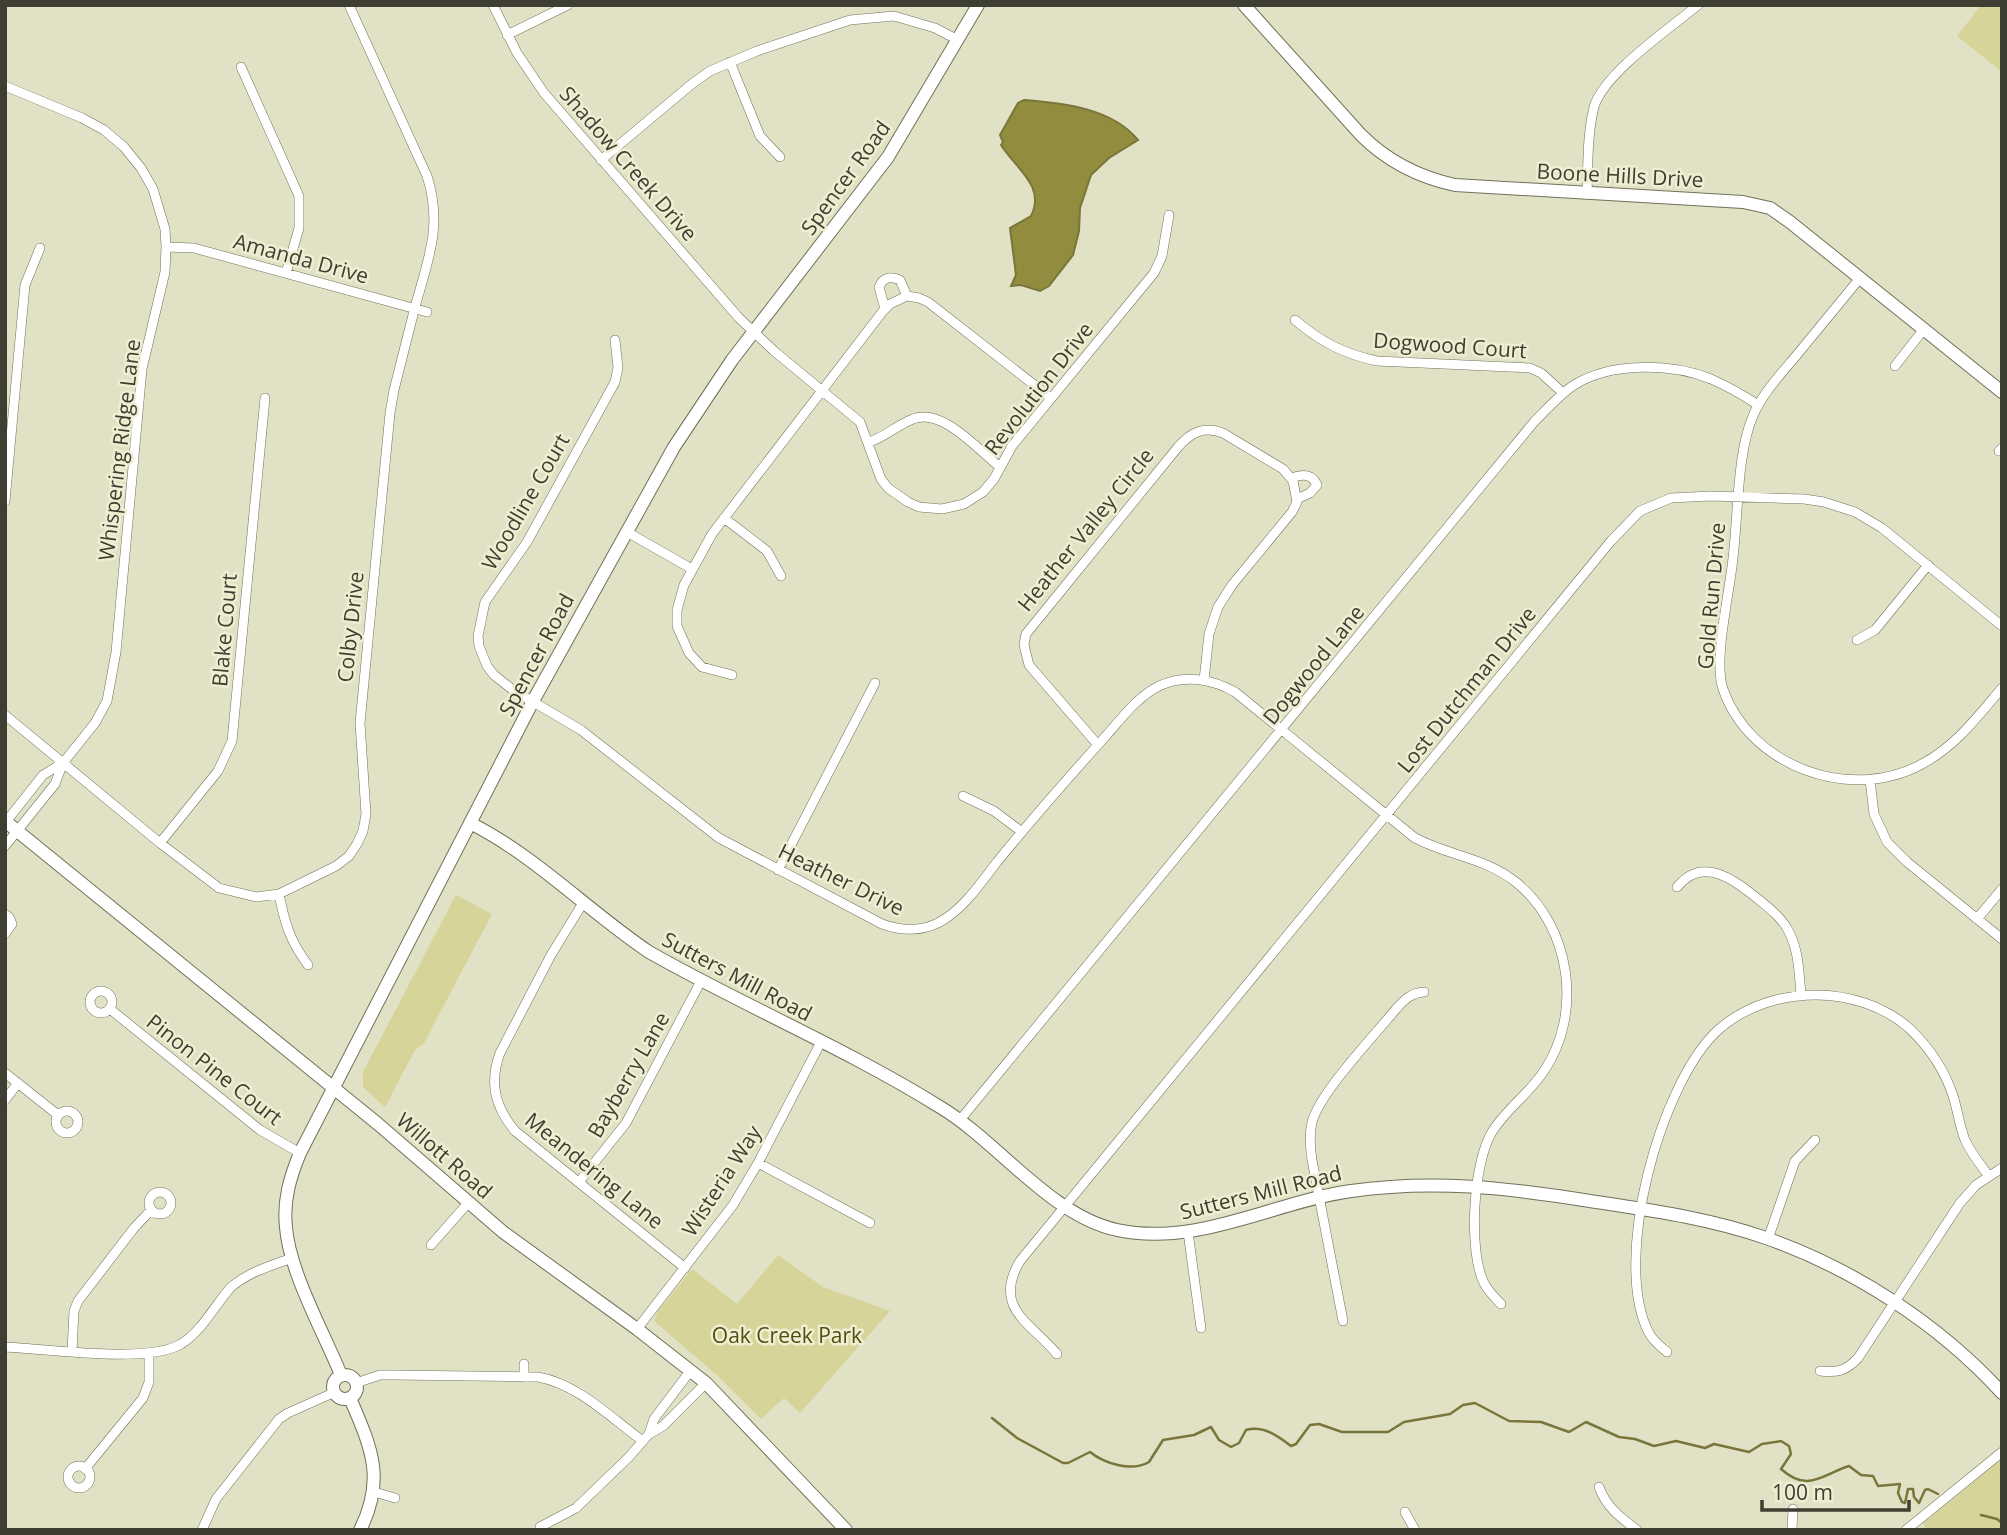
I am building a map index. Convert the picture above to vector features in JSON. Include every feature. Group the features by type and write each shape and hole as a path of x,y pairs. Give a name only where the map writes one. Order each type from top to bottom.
{"main road":[{"name":"Spencer Road","path":"341,1375 292,1258 286,1229 285,1213 289,1187 300,1153 533,701 694,415 753,333 888,157 978,5"},
{"name":"Boone Hills Drive","path":"1244,5 1361,135 1381,154 1404,168 1455,185 1743,202 1770,208 2002,392"},
{"name":"Willott Road","path":"6,822 333,1088 503,1232 691,1370 846,1530"},
{"name":"Sutters Mill Road","path":"470,823 501,838 649,952 929,1100 960,1120 1041,1189 1094,1222 1119,1230 1164,1235 1188,1232 1319,1196 1414,1185 1477,1185 1640,1209 1692,1219 1768,1239 1820,1261 1894,1303 1947,1340 2002,1393"},
{"path":"341,1375 352,1377 356,1383 355,1393 350,1398 339,1398 333,1393 332,1384 341,1375"},
{"path":"350,1398 369,1444 374,1475 372,1505 360,1530"}],"street":[{"name":"Colby Drive","path":"5,715 219,888 256,897 279,894 337,866 349,856 363,831 366,814 360,723 390,413 432,246 435,212 433,195 415,148 349,5"},
{"name":"Shadow Creek Drive","path":"493,5 506,34 544,93 753,333"},
{"path":"506,34 568,5"},
{"path":"1587,194 1591,127 1595,106 1603,89 1627,64 1698,5"},
{"path":"601,160 693,83 730,62 850,20 894,16 916,21 958,40"},
{"path":"730,62 760,136 780,157"},
{"path":"241,67 299,196 299,228 286,274"},
{"name":"Whispering Ridge Lane","path":"5,86 82,118 104,130 124,147 153,189 165,229 166,247 165,272 142,369 113,678 107,701 95,723 63,762 43,775 6,822"},
{"name":"Revolution Drive","path":"753,333 860,422 881,479 898,496 919,507 942,509 964,504 983,492 994,479 1012,446 1154,273 1161,257 1169,215"},
{"name":"Amanda Drive","path":"166,247 194,248 427,312"},
{"path":"5,500 25,285 40,248"},
{"path":"885,309 879,295 879,287 886,279 892,277 900,280 907,296"},
{"name":"Gold Run Drive","path":"1860,278 1758,405 1746,437 1720,660 1723,688 1729,702 1749,731 1792,765 1827,777 1870,780 1907,771 1938,755 1968,728 2002,688"},
{"path":"732,675 702,667 682,640 677,625 677,610 684,585 724,518 890,303 907,296 928,302 1051,398"},
{"name":"Dogwood Court","path":"1295,320 1315,338 1353,356 1377,361 1531,368 1541,373 1563,393"},
{"path":"1895,366 1924,330"},
{"name":"Woodline Court","path":"533,701 504,683 487,666 479,646 481,612 485,602 527,542 614,382 618,368 615,340"},
{"path":"5,368 18,369"},
{"name":"Dogwood Lane","path":"960,1120 1534,422 1563,393 1576,384 1614,370 1659,369 1710,379 1758,405"},
{"name":"Blake Court","path":"160,843 218,771 232,741 265,398"},
{"path":"869,442 887,435 914,418 933,417 947,423 1000,467"},
{"name":"Heather Valley Circle","path":"1098,745 1028,665 1024,645 1026,634 1178,447 1196,431 1214,429 1283,469 1291,478 1308,475 1315,479 1317,485 1310,493 1297,499 1292,512 1232,585 1218,607 1209,634 1204,680"},
{"path":"1291,478 1297,499"},
{"name":"Lost Dutchman Drive","path":"1010,1297 1010,1285 1020,1261 1627,523 1640,512 1671,498 1687,496 1804,499 1840,506 1868,519 2002,626"},
{"path":"724,518 767,551 781,576"},
{"path":"627,532 692,569"},
{"path":"1857,640 1875,630 1928,565"},
{"path":"1204,680 1216,682 1235,692 1387,816 1428,845 1489,865 1517,883 1542,910 1552,927 1565,960 1566,1012 1556,1048 1539,1078 1501,1119 1491,1134 1480,1163 1477,1185 1475,1234 1480,1272 1484,1283 1501,1304"},
{"name":"Heather Drive","path":"533,701 581,730 719,838 882,923 895,929 910,930 936,924 961,906 1022,832 1139,700 1152,690 1175,681 1204,680"},
{"path":"778,870 875,683"},
{"name":"Whispering Ridge Lane","path":"5,846 55,784 63,762"},
{"path":"1870,780 1874,814 1887,842 1907,862 2002,939"},
{"path":"963,796 994,811 1022,832"},
{"path":"1677,887 1690,875 1717,873 1728,877 1767,906 1786,926 1792,938 1801,995"},
{"path":"1977,919 2002,889"},
{"path":"279,894 285,924 293,944 308,965"},
{"name":"Meandering Lane","path":"583,903 510,1032 495,1067 493,1081 499,1107 515,1131 685,1268"},
{"path":"5,914 12,924 5,934"},
{"name":"Bayberry Lane","path":"579,1182 626,1123 701,981"},
{"path":"1343,1321 1310,1146 1313,1121 1319,1106 1406,997 1424,992"},
{"path":"1667,1352 1649,1334 1641,1306 1636,1260 1640,1209 1647,1174 1677,1091 1692,1060 1719,1029 1740,1014 1765,1003 1801,995 1837,996 1857,1001 1893,1017 1914,1034 1931,1053 1949,1083 1966,1143 1988,1175"},
{"name":"Pinon Pine Court","path":"110,1009 260,1130 300,1153"},
{"name":"Wisteria Way","path":"637,1329 733,1205 821,1042"},
{"path":"5,1073 58,1115"},
{"path":"5,1100 18,1083"},
{"path":"1768,1239 1795,1161 1815,1140"},
{"path":"758,1163 870,1223"},
{"path":"1820,1371 1833,1373 1845,1370 1852,1364 1960,1203 1988,1175 2002,1168"},
{"path":"431,1245 468,1203"},
{"path":"72,1351 74,1311 78,1301 151,1210"},
{"path":"1188,1232 1202,1328"},
{"path":"5,1346 149,1354 171,1349 191,1336 231,1287 260,1270 292,1258"},
{"path":"998,1299 1010,1297 1023,1321 1058,1354"},
{"path":"85,1469 143,1398 149,1382 149,1354"},
{"path":"524,1364 524,1377"},
{"path":"646,1437 654,1419 691,1370"},
{"path":"356,1383 380,1375 538,1377 561,1382 646,1437"},
{"path":"540,1527 576,1508 646,1437 663,1426 706,1383"},
{"path":"202,1530 216,1499 279,1419 333,1393"},
{"path":"1906,1530 2002,1452"},
{"path":"1599,1488 1602,1498 1611,1509 1637,1530"},
{"path":"374,1492 395,1498"},
{"path":"1792,1530 1793,1509"},
{"path":"1405,1512 1415,1530"}],"green space":[{"path":"1981,5 2002,5 2002,72 1957,36"},
{"path":"456,895 492,914 424,1043 415,1050 385,1107 363,1087 363,1072"},
{"name":"Oak Creek Park","path":"778,1255 823,1287 890,1311 800,1413 784,1398 761,1419 718,1376 654,1321 658,1311 692,1269 737,1304"},
{"path":"2002,1459 2002,1530 1927,1530 1923,1523"}],"shaded area":[{"path":"1024,100 1055,103 1101,114 1127,129 1138,140 1109,158 1091,175 1080,208 1079,231 1073,255 1049,286 1040,291 1021,285 1011,286 1016,275 1010,228 1031,216 1035,196 1027,178 1001,145 1003,142 1000,135 1018,103"}],"waterway":[{"path":"992,1418 1017,1438 1063,1463 1090,1452 1111,1463 1135,1466 1149,1462 1163,1440 1194,1435 1211,1427 1219,1440 1231,1447 1239,1443 1246,1430 1252,1429 1270,1432 1291,1446 1296,1444 1310,1425 1319,1424 1342,1432 1388,1432 1404,1422 1450,1414 1463,1405 1475,1403 1509,1421 1541,1422 1569,1432 1586,1422 1619,1437 1654,1446 1676,1441 1705,1448 1714,1444 1749,1452 1762,1444 1781,1441 1789,1446 1791,1454 1781,1469 1799,1480 1815,1480 1849,1466 1861,1475 1873,1476 1878,1486 1900,1484 1898,1493 1905,1503 1908,1489 1913,1489 1914,1497 1919,1503 1925,1490 1938,1494"},
{"path":"1981,1515 2002,1523"}]}
